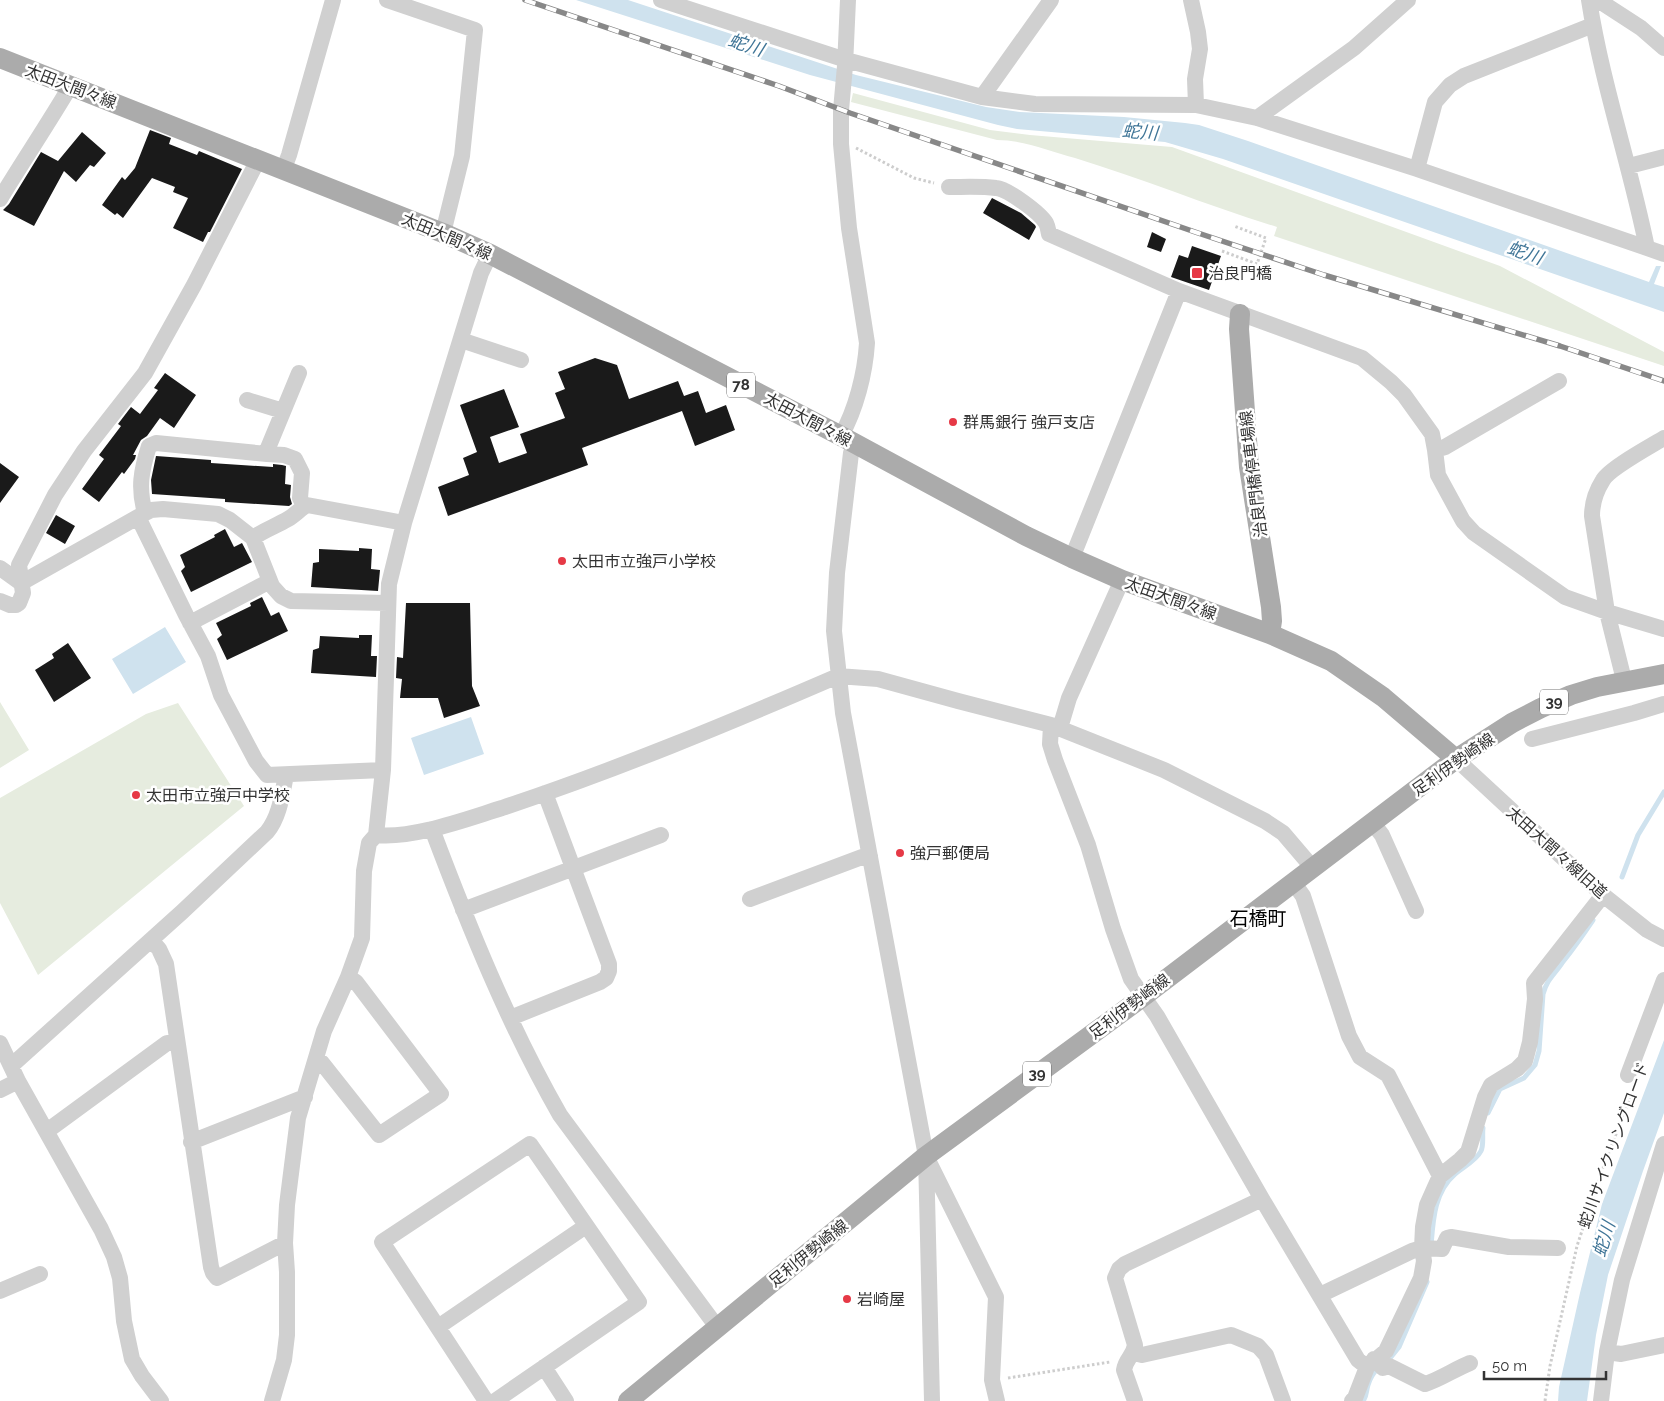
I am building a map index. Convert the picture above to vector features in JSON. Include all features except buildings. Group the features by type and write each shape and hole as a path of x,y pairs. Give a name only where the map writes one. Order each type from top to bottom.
{"main road":[{"name":"太田大間々線","path":"0,58 443,233 490,254 848,440 1026,536 1122,580 1270,634 1332,661 1383,697 1456,759"},
{"name":"治良門橋停車場線","path":"1240,314 1239,330 1249,466 1271,607 1272,621 1270,634"},
{"name":"足利伊勢崎線","path":"628,1401 926,1156 1144,996 1456,759 1512,723 1571,695 1624,680 1664,674"}],"street":[{"path":"283,171 333,0"},
{"path":"387,0 475,30 462,156 443,233"},
{"path":"661,0 846,63 982,97 1035,104 1196,105 1257,118 1417,169 1664,254"},
{"path":"848,0 841,144 849,228 866,343 866,356 860,385 848,422 848,440 851,454 837,573 834,631 843,713 926,1156 932,1401"},
{"path":"982,97 1051,0"},
{"path":"1191,0 1200,49 1195,79 1196,105"},
{"path":"1257,118 1354,48 1408,0"},
{"path":"1647,248 1629,166 1608,93 1593,25 1596,3 1641,28 1664,48"},
{"path":"1417,169 1435,102 1450,85 1464,76 1593,25"},
{"path":"0,199 71,85"},
{"path":"1629,166 1664,157"},
{"path":"0,601 10,605 19,603 23,593 19,566 55,495 84,451 145,373 194,285 258,160"},
{"path":"949,187 998,188 1006,191 1045,221 1048,226 1048,234 1179,291 1362,358 1404,395 1432,434 1438,475 1463,521 1474,533 1565,597 1664,629"},
{"path":"272,1401 284,1360 287,1335 285,1244 287,1204 298,1118 324,1031 348,977 362,938 364,871 369,843 376,836 383,770 389,584 404,523 481,273 490,254"},
{"path":"1072,558 1179,291"},
{"path":"461,340 521,360"},
{"path":"267,454 298,373"},
{"path":"1435,450 1445,447 1558,381"},
{"path":"247,400 283,411"},
{"path":"1624,680 1608,612 1592,516 1592,503 1604,478 1664,438"},
{"path":"304,506 300,498 302,473 295,459 284,455 156,442 149,446 141,472 141,515 190,623 208,656 221,695 256,761 267,775 383,770"},
{"path":"253,538 264,530 291,517 307,505 404,523"},
{"path":"21,583 141,515 151,510 163,509 218,514 230,520 253,538 270,581 281,596 291,601 388,603"},
{"path":"0,568 21,583"},
{"path":"1122,580 1056,726 1050,744 1088,845 1131,979 1144,996 1358,1360 1375,1365 1389,1366 1425,1384 1433,1382 1441,1376 1470,1363"},
{"path":"190,623 270,581"},
{"path":"376,836 390,837 432,829 545,793 625,765 838,676 878,679 1056,726 1164,770 1265,821 1283,833 1312,867"},
{"path":"1532,739 1664,704"},
{"name":"太田大間々線旧道","path":"1456,759 1603,895 1647,930 1664,939"},
{"path":"11,1066 267,832 277,814 286,774"},
{"path":"510,1018 591,986 606,978 609,971 609,964 545,793"},
{"path":"1372,822 1382,835 1416,912"},
{"path":"432,829 489,972 539,1078 560,1115 717,1327"},
{"path":"463,910 661,835"},
{"path":"750,899 862,857 870,856"},
{"path":"1293,882 1303,896 1349,1036 1360,1057 1388,1075 1440,1176"},
{"path":"1352,1401 1386,1351 1421,1278 1424,1261 1422,1248 1423,1227 1428,1205 1440,1176 1468,1152 1485,1097 1491,1085 1517,1069 1525,1061 1530,1042 1535,999 1534,983 1603,895"},
{"path":"151,940 159,949 166,964 191,1142 213,1273 217,1278 285,1244"},
{"path":"316,1058 379,1135 441,1094 356,982 348,977"},
{"path":"1632,1078 1664,980"},
{"path":"0,1043 18,1081 101,1229 114,1257 120,1278 124,1321 132,1359 161,1401"},
{"path":"47,1131 167,1043 177,1043"},
{"path":"0,1090 18,1081"},
{"path":"191,1142 305,1097"},
{"path":"486,1401 382,1242 530,1144 639,1302 494,1401"},
{"path":"1602,1401 1614,1353 1622,1280 1664,1144"},
{"path":"926,1156 996,1297 992,1380 997,1401"},
{"path":"1135,1401 1124,1370 1135,1345 1115,1278 1119,1269 1125,1264 1262,1199"},
{"path":"438,1327 586,1226"},
{"path":"1320,1295 1412,1251 1422,1248 1442,1249 1447,1238 1451,1237 1509,1246 1558,1248"},
{"path":"0,1291 40,1274"},
{"path":"1130,1359 1142,1354 1231,1335 1258,1346 1266,1355 1283,1401"},
{"path":"1614,1353 1664,1345"},
{"path":"544,1367 566,1401"}],"path":[{"path":"852,146 914,178 949,187"},
{"path":"1222,252 1257,264 1266,238 1234,226"},
{"name":"蛇川サイクリングロード","path":"1545,1401 1550,1366 1577,1246 1632,1078"},
{"path":"992,1380 1130,1359"}],"shaded area":[{"path":"853,93 990,130 1172,147 1500,266 1664,352 1664,366 1274,236 1277,227 1100,166 1027,144 997,140 851,102"},
{"path":"0,702 29,750 0,768"},
{"path":"178,703 244,806 38,975 0,903 0,798 146,714"}],"water":[{"name":"蛇川","path":"576,0 628,0 856,75 986,107 1020,112 1124,117 1199,125 1649,282 1656,266 1661,266 1654,284 1664,287 1664,312 1223,159 1165,142 1017,129 998,125 810,75"},
{"path":"165,627 186,662 133,694 112,659"},
{"path":"471,717 484,754 424,775 411,738"},
{"name":"蛇川","path":"1664,1040 1664,1113 1608,1275 1596,1335 1587,1401 1558,1401 1559,1387 1602,1204"}],"waterway":[{"path":"1622,877 1638,835 1664,792"},
{"path":"1488,1113 1500,1089 1524,1078 1535,1065 1539,1051 1543,994 1551,977 1593,920"},
{"path":"1431,1246 1434,1217 1439,1198 1448,1181 1479,1155 1482,1146 1483,1128"},
{"path":"1391,1357 1399,1347 1427,1282"},
{"path":"1363,1401 1370,1380 1379,1367"}],"railway":[{"path":"525,0 779,86 850,113 1198,233 1324,275 1560,346 1664,381"}],"place":[{"name":"治良門橋","path":"1197,273"},
{"name":"群馬銀行 強戸支店","path":"953,422"},
{"name":"太田市立強戸小学校","path":"562,561"},
{"name":"太田市立強戸中学校","path":"136,795"},
{"name":"強戸郵便局","path":"900,853"},
{"name":"岩崎屋","path":"847,1299"}],"district":[{"name":"石橋町","path":"1258,918"}]}
